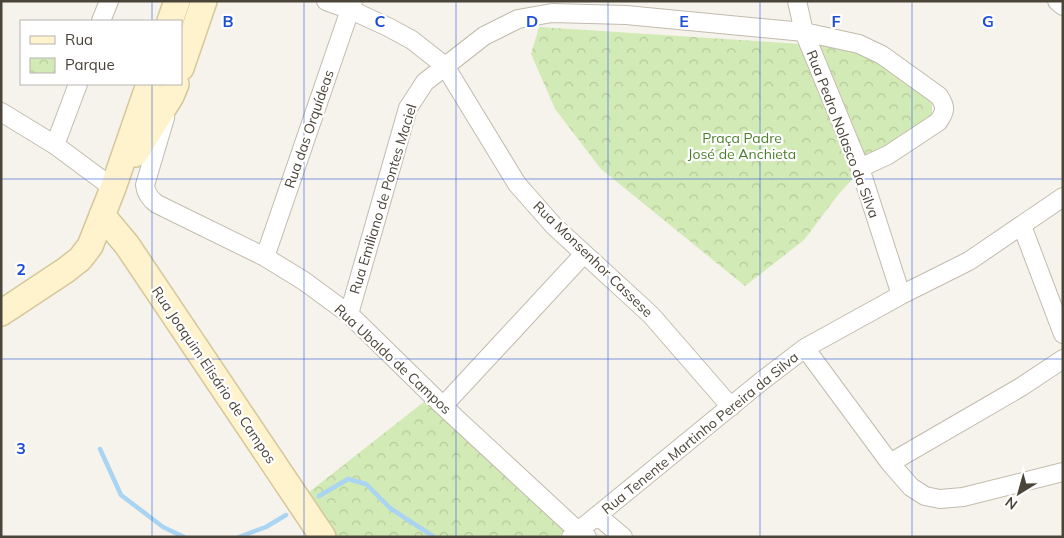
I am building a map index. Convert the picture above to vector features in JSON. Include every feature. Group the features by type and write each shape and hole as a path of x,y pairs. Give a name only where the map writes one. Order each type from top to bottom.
{"main road":[{"path":"170,20 177,1"},
{"path":"182,65 204,1"},
{"path":"1,313 66,270 80,259 90,246 113,188 149,85"},
{"path":"113,188 173,90"},
{"name":"Rua Joaquim Elisário de Campos","path":"102,215 127,245 323,537"}],"street":[{"path":"101,20 109,1"},
{"name":"Rua Monsenhor Cassese","path":"326,1 352,6 412,40 445,66 517,184 554,226 652,315 731,407"},
{"name":"Rua Pedro Nolasco da Silva","path":"797,1 804,32 860,168 901,295"},
{"path":"1057,1 1063,6"},
{"name":"Rua das Orquídeas","path":"265,257 352,6"},
{"name":"Rua Emiliano de Pontes Maciel","path":"349,314 408,108 425,82 484,36 518,19 552,13 626,15 804,32 859,44 882,55 939,96 945,105 944,114 938,122 888,155 860,168"},
{"path":"55,145 78,85"},
{"name":"Rua Ubaldo de Campos","path":"173,90 144,185 146,193 151,200 265,257 304,281 349,314 579,535"},
{"path":"1,112 55,145 113,188"},
{"name":"Rua Tenente Martinho Pereira da Silva","path":"579,535 598,516 763,380 805,348 901,295 969,261 1063,197"},
{"path":"1022,226 1063,334"},
{"path":"443,406 584,254"},
{"path":"805,348 890,463 911,487 925,496 940,500 963,497 1063,472"},
{"path":"890,463 1021,387 1063,359"},
{"path":"598,516 623,537"}],"green space":[{"name":"Praça Padre José de Anchieta","path":"539,27 849,47 869,57 925,93 932,104 932,115 921,126 855,176 804,240 745,286 601,169 555,109 531,54"},
{"path":"425,401 565,531 559,537 333,537 304,496"}],"waterway":[{"path":"100,449 121,495 163,527 184,537"},
{"path":"319,496 348,479 366,484 390,508 434,537"},
{"path":"239,537 266,527 286,515"}]}
